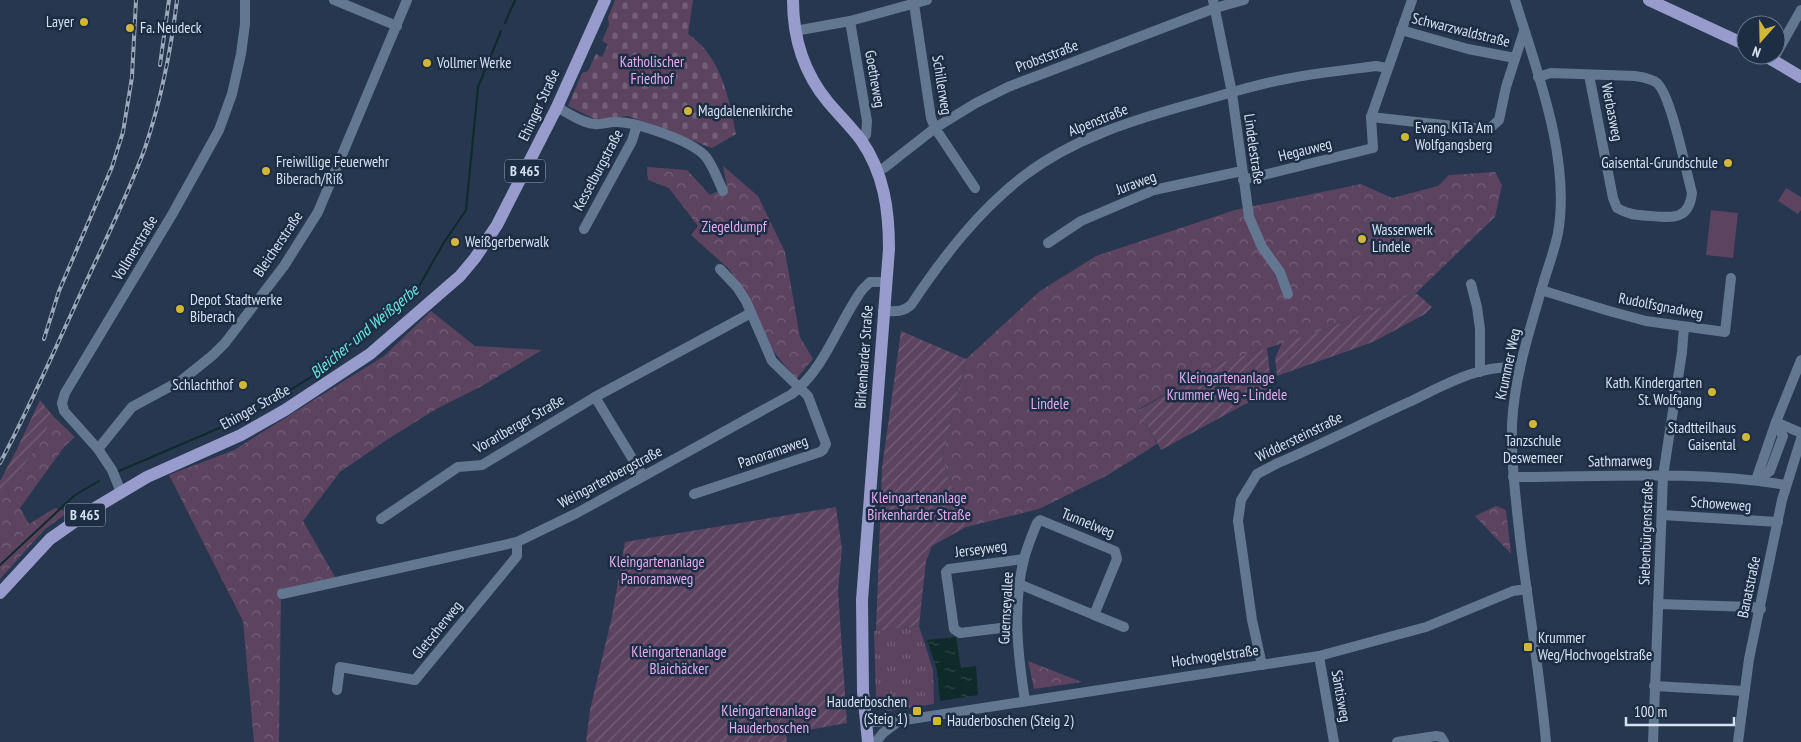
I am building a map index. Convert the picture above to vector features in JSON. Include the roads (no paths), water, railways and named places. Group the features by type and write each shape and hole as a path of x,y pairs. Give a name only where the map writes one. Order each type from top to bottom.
{"main road":[{"name":"Ehinger Straße","path":"0,593 50,539 90,511 165,468 242,435 286,410 370,354 460,276 493,233 557,107 605,0"},
{"name":"Birkenharder Straße","path":"793,0 795,31 806,68 827,100 861,140 877,171 888,210 889,249 862,600 862,674 868,742"},
{"path":"1649,0 1736,40"},
{"path":"1784,65 1801,77"}],"street":[{"name":"Vollmerstraße","path":"121,492 112,470 98,449 64,411 62,403 65,393 173,213 219,130 232,94 241,54 245,24 245,0"},
{"path":"334,0 396,26"},
{"name":"Bleicherstraße","path":"98,449 132,407 182,380 213,355 225,343 284,266 318,212 408,0"},
{"path":"795,31 850,21 927,0"},
{"name":"Probststraße","path":"877,171 884,168 935,128 976,103 1008,87 1214,4 1244,0"},
{"name":"Schwarzwaldstraße","path":"1373,148 1371,117 1412,0"},
{"name":"Krummer Weg","path":"1515,0 1555,141 1561,192 1558,234 1520,368 1512,422 1513,477 1546,742"},
{"name":"Schillerweg","path":"914,4 931,118 935,128 975,188"},
{"name":"Lindelestraße","path":"1214,4 1232,93 1249,217 1262,247 1280,272 1288,294"},
{"path":"1786,34 1801,10"},
{"name":"Goetheweg","path":"850,21 867,121 866,135 861,140"},
{"name":"Schwarzwaldstraße","path":"1401,30 1515,58"},
{"path":"1371,117 1471,128 1490,128 1499,120 1524,30"},
{"name":"Alpenstraße","path":"883,311 898,312 906,310 962,235 1000,196 1025,175 1070,147 1114,127 1286,79 1376,66 1387,68"},
{"name":"Werbasweg","path":"1538,77 1551,73 1589,74 1635,76 1646,78 1656,83 1664,92 1692,193 1691,202 1678,217 1627,214 1617,208 1613,198 1589,74"},
{"path":"557,107 596,124 615,122 637,125 689,145 706,156 723,191"},
{"name":"Kesselburgstraße","path":"584,229 632,141 637,125"},
{"name":"Hegauweg","path":"1243,176 1373,148"},
{"name":"Juraweg","path":"1048,243 1080,221 1154,190 1243,176"},
{"path":"720,269 737,287 746,301 772,361 800,388"},
{"name":"Rudolfsgnadweg","path":"1541,290 1610,312 1646,321 1725,332 1731,278"},
{"name":"Weingartenbergstraße","path":"282,594 517,542 577,513 792,394 808,381 823,359 862,290 870,282 886,282"},
{"path":"1470,284 1477,306 1480,329 1480,372"},
{"name":"Vorarlberger Straße","path":"382,519 458,467 482,465 595,397 750,313"},
{"name":"Siebenbürgenstraße","path":"1652,742 1663,476 1682,352 1684,327"},
{"path":"1756,480 1776,422 1801,360"},
{"name":"Widdersteinstraße","path":"1262,665 1252,620 1238,521 1241,500 1257,474 1458,378 1511,367 1520,368"},
{"name":"Panoramaweg","path":"694,494 824,450 826,441 808,396 800,388"},
{"path":"595,397 643,476"},
{"path":"1776,422 1801,433"},
{"name":"Banatstraße","path":"1738,742 1744,691 1778,522 1786,485 1801,439"},
{"name":"Sathmarweg","path":"1513,477 1663,476 1756,480 1786,485"},
{"name":"Schoweweg","path":"1662,515 1778,522"},
{"name":"Guernseyallee","path":"1025,701 1019,660 1017,626 1019,584 1024,559 1037,523 1040,520"},
{"name":"Tunnelweg","path":"1040,520 1115,551 1117,559 1094,615"},
{"name":"Gletscherweg","path":"337,690 340,667 415,680 517,556 517,542"},
{"name":"Jerseyweg","path":"1017,626 960,633 954,630 946,572 949,568 1024,559"},
{"path":"1019,584 1124,628"},
{"name":"Hochvogelstraße","path":"866,722 899,720 1319,656 1426,627 1513,592 1526,589"},
{"path":"1658,604 1752,607 1761,609"},
{"name":"Säntisweg","path":"1319,656 1334,742"},
{"path":"1654,686 1744,691"},
{"path":"876,742 883,733 899,720"},
{"path":"1398,742 1436,736 1441,737 1444,742"}],"water":[{"path":"956,637 961,668 976,666 978,695 940,701 937,670 927,640"}],"waterway":[{"name":"Bleicher- und Weißgerbe","path":"505,23 515,0"},
{"name":"Bleicher- und Weißgerbe","path":"119,471 252,414 319,372 374,328 418,288 443,244 466,210 478,87 501,31"},
{"name":"Bleicher- und Weißgerbe","path":"0,565 75,495 99,481"}],"railway":[{"path":"44,339 59,291 112,167 123,132 132,77 136,0"},
{"path":"160,65 169,0"},
{"path":"0,463 20,425 120,209 145,148 161,93 177,0"}],"place":[{"name":"Layer","path":"84,22"},
{"name":"Fa. Neudeck","path":"130,28"},
{"name":"Vollmer Werke","path":"427,63"},
{"name":"Magdalenenkirche","path":"688,111"},
{"name":"Evang. KiTa Am Wolfgangsberg","path":"1405,137"},
{"name":"Gaisental-Grundschule","path":"1728,163"},
{"name":"Freiwillige Feuerwehr Biberach/Riß","path":"266,171"},
{"name":"Wasserwerk Lindele","path":"1362,239"},
{"name":"Weißgerberwalk","path":"455,242"},
{"name":"Depot Stadtwerke Biberach","path":"180,309"},
{"name":"Schlachthof","path":"243,385"},
{"name":"Kath. Kindergarten St. Wolfgang","path":"1712,392"},
{"name":"Tanzschule Deswemeer","path":"1533,424"},
{"name":"Stadtteilhaus Gaisental","path":"1746,437"},
{"name":"Krummer Weg/Hochvogelstraße","path":"1528,647"},
{"name":"Hauderboschen (Steig 1)","path":"917,711"},
{"name":"Hauderboschen (Steig 2)","path":"937,721"}],"park label":[{"name":"Katholischer Friedhof","path":"652,70"},
{"name":"Ziegeldumpf","path":"734,227"},
{"name":"Kleingartenanlage Krummer Weg - Lindele","path":"1227,386"},
{"name":"Lindele","path":"1050,404"},
{"name":"Kleingartenanlage Birkenharder Straße","path":"919,506"},
{"name":"Kleingartenanlage Panoramaweg","path":"657,570"},
{"name":"Kleingartenanlage Blaichäcker","path":"679,660"},
{"name":"Kleingartenanlage Hauderboschen","path":"769,720"}]}
